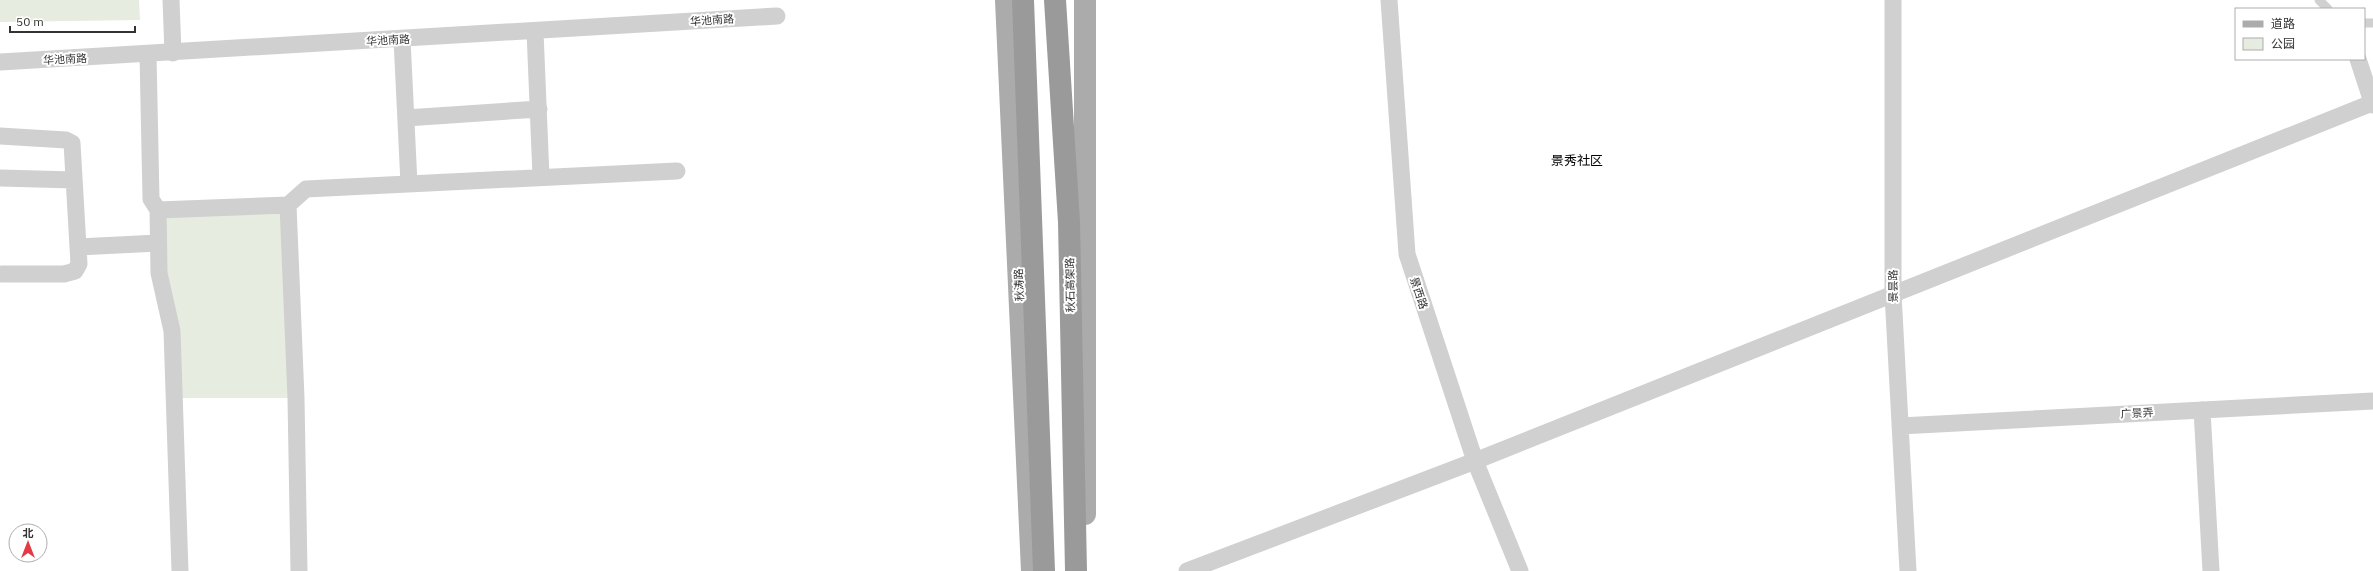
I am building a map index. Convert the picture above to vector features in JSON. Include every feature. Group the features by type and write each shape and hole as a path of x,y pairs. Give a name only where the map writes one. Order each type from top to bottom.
{"highway":[{"path":"1023,0 1044,571"},
{"name":"秋石高架路","path":"1056,0 1069,222 1076,571"}],"main road":[{"name":"秋涛路","path":"1006,0 1032,571"},
{"path":"1085,0 1085,571"}],"street":[{"path":"171,0 173,53"},
{"name":"景西路","path":"1389,0 1407,254 1475,461 1520,571"},
{"name":"景昙路","path":"1893,0 1893,294 1908,571"},
{"name":"华池南路","path":"0,62 173,53 777,16"},
{"path":"535,31 542,177"},
{"path":"402,39 409,184"},
{"path":"148,54 151,199 158,210 159,273 172,331 180,571"},
{"path":"1187,571 1475,461 2372,104 2358,60"},
{"path":"406,118 539,109"},
{"path":"0,136 66,140 72,143 79,264 75,271 64,274 2,274"},
{"path":"158,210 288,205 306,189 677,171"},
{"path":"0,178 74,180"},
{"path":"288,205 296,398 299,571"},
{"path":"78,247 158,243"},
{"name":"广景弄","path":"1900,426 2373,401"},
{"path":"2202,410 2211,571"}],"lane":[{"path":"2319,0 2327,8"}],"green space":[{"path":"0,0 139,0 140,20 0,22"},
{"path":"288,205 296,398 174,398 158,210"}],"district":[{"name":"景秀社区","path":"1577,160"}]}
